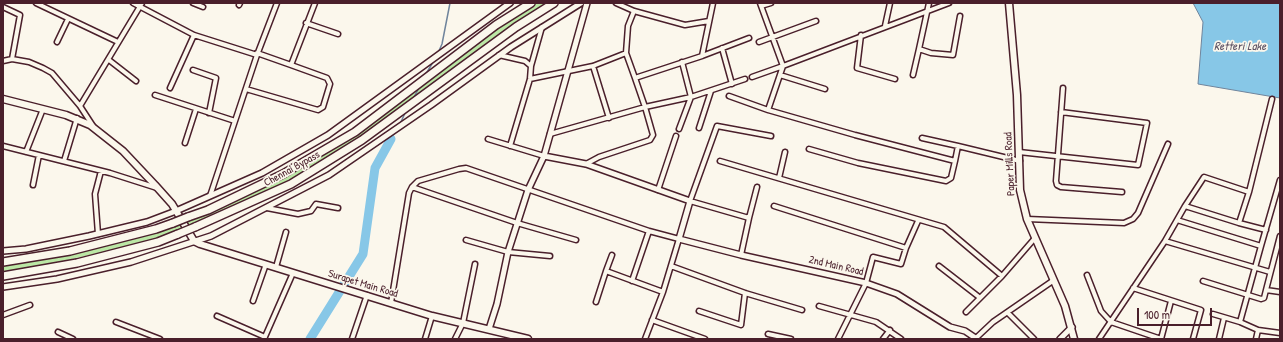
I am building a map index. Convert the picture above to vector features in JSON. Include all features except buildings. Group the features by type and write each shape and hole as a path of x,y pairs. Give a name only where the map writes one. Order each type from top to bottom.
{"highway":[{"name":"Chennai Bypass","path":"3,262 70,251 156,229 208,210 283,174 355,132 496,25 532,3"},
{"name":"Chennai Bypass","path":"3,276 77,263 158,242 291,184 362,140 516,26 554,3"}],"main road":[{"name":"Paper Mills Road","path":"1009,3 1017,95 1020,190 1026,219 1065,306 1072,327 1074,339"},
{"path":"3,98 42,110 77,118 94,128 123,151 159,189 177,213 194,240"},
{"name":"Surapet Main Road","path":"194,240 293,273 432,316 489,330 509,337 528,339"}],"street":[{"path":"36,3 118,42"},
{"path":"133,3 141,5 194,35 291,65 327,78 330,84 322,107 318,110 246,89"},
{"path":"193,3 203,7"},
{"path":"210,196 257,54 277,3"},
{"path":"291,65 315,3"},
{"path":"3,251 26,249 98,234 177,213 210,196 262,173 328,135 510,3"},
{"path":"3,288 57,279 131,262 194,240 211,236 328,175 367,150 499,55 581,3"},
{"path":"489,330 497,304 508,252 528,190 544,156 587,3"},
{"path":"616,3 634,11 685,25 709,21"},
{"path":"702,56 713,3"},
{"path":"768,110 783,66 760,4 771,3"},
{"path":"885,26 890,3"},
{"path":"913,75 929,3"},
{"path":"752,77 949,3"},
{"path":"80,106 141,5"},
{"path":"3,7 20,15 12,59"},
{"path":"586,164 599,157 650,140 653,135 626,53 628,26 634,11"},
{"path":"919,49 930,53 954,55 960,16"},
{"path":"57,42 68,19"},
{"path":"759,42 816,20"},
{"path":"306,23 338,34"},
{"path":"510,146 530,79 531,66 542,27"},
{"path":"170,88 194,35"},
{"path":"861,35 856,68 895,79"},
{"path":"635,78 702,56 749,38"},
{"path":"722,48 732,84"},
{"path":"530,79 593,66 626,53"},
{"path":"499,55 525,61 531,66"},
{"path":"3,61 12,59 38,65 52,73 80,106 94,128"},
{"path":"109,60 136,81"},
{"path":"679,129 692,97 682,62"},
{"path":"593,66 609,118"},
{"path":"192,70 216,78 209,113"},
{"path":"780,75 825,90"},
{"path":"550,134 645,107 692,97 745,80"},
{"path":"1063,88 1057,185 1122,192"},
{"path":"699,128 711,91"},
{"path":"155,95 235,121"},
{"path":"728,96 768,110 855,135 955,161"},
{"path":"1239,223 1249,192 1272,99"},
{"path":"185,143 196,109"},
{"path":"26,152 42,110"},
{"path":"1019,152 1138,164 1147,123 1061,112"},
{"path":"64,161 77,118"},
{"path":"645,339 663,292 690,202 717,126 771,136"},
{"path":"658,190 676,136"},
{"path":"922,138 1020,161"},
{"path":"488,139 544,156 586,164 690,202 749,218"},
{"path":"1026,219 1124,223 1134,219 1168,144"},
{"path":"3,146 101,171 159,189"},
{"path":"809,149 858,163 946,181 951,178 958,146"},
{"path":"779,178 785,152"},
{"path":"33,185 39,155"},
{"path":"720,161 918,221 944,227 1002,276"},
{"path":"391,303 409,193 412,187 418,181 459,169 466,168 649,231 679,238"},
{"path":"98,234 95,194 101,171"},
{"path":"1099,339 1165,241 1184,206 1204,177 1249,192"},
{"path":"1240,322 1280,180"},
{"path":"412,187 576,240"},
{"path":"741,255 757,187"},
{"path":"267,208 298,214 311,211 317,204 338,208"},
{"path":"774,206 906,248"},
{"path":"1184,206 1266,230"},
{"path":"1177,220 1261,246"},
{"path":"838,339 866,283 873,257 901,264 906,248 918,221"},
{"path":"632,281 649,231"},
{"path":"276,267 286,232"},
{"path":"1203,281 1248,296 1261,299 1264,298 1280,236"},
{"name":"2nd Main Road","path":"679,238 741,255 866,283 897,294 950,327 964,331 977,339"},
{"path":"966,312 979,297 1002,276 1035,238"},
{"path":"466,240 508,252 550,256"},
{"path":"1165,241 1270,272"},
{"path":"596,302 612,255"},
{"path":"254,301 266,264"},
{"path":"455,339 463,323 475,264"},
{"path":"671,266 745,293 802,310"},
{"path":"939,266 979,297"},
{"path":"606,271 663,292"},
{"path":"217,316 265,338 293,273"},
{"path":"1087,275 1101,312 1111,322 1161,339 1171,301"},
{"path":"977,339 993,322 1054,280"},
{"path":"1133,288 1201,310 1193,339"},
{"path":"1266,290 1280,292"},
{"path":"699,311 741,325 745,293"},
{"path":"352,339 366,296"},
{"path":"3,315 30,305"},
{"path":"819,306 876,322 890,330 901,339"},
{"path":"1008,313 1034,339"},
{"path":"1213,314 1240,322 1258,330 1280,333"},
{"path":"425,339 432,316"},
{"path":"1219,339 1224,318"},
{"path":"652,320 705,339"},
{"path":"116,322 160,339"},
{"path":"1060,339 1072,327"},
{"path":"883,339 890,330"},
{"path":"1256,339 1258,330"},
{"path":"58,332 73,339"},
{"path":"768,334 791,339"}],"green space":[{"path":"536,3 550,3 513,25 374,129 294,180 157,240 40,266 3,272 3,264 72,253 136,238 223,207 316,157 498,27"}],"water":[{"name":"Retteri Lake","path":"1193,3 1280,3 1280,98 1198,84 1203,22"}],"waterway":[{"path":"438,53 442,44 450,3"},
{"path":"426,74 433,62"},
{"path":"413,99 420,86"},
{"path":"400,124 406,111"},
{"path":"391,139 395,132"},
{"path":"310,339 363,254 375,168 391,139"}]}
